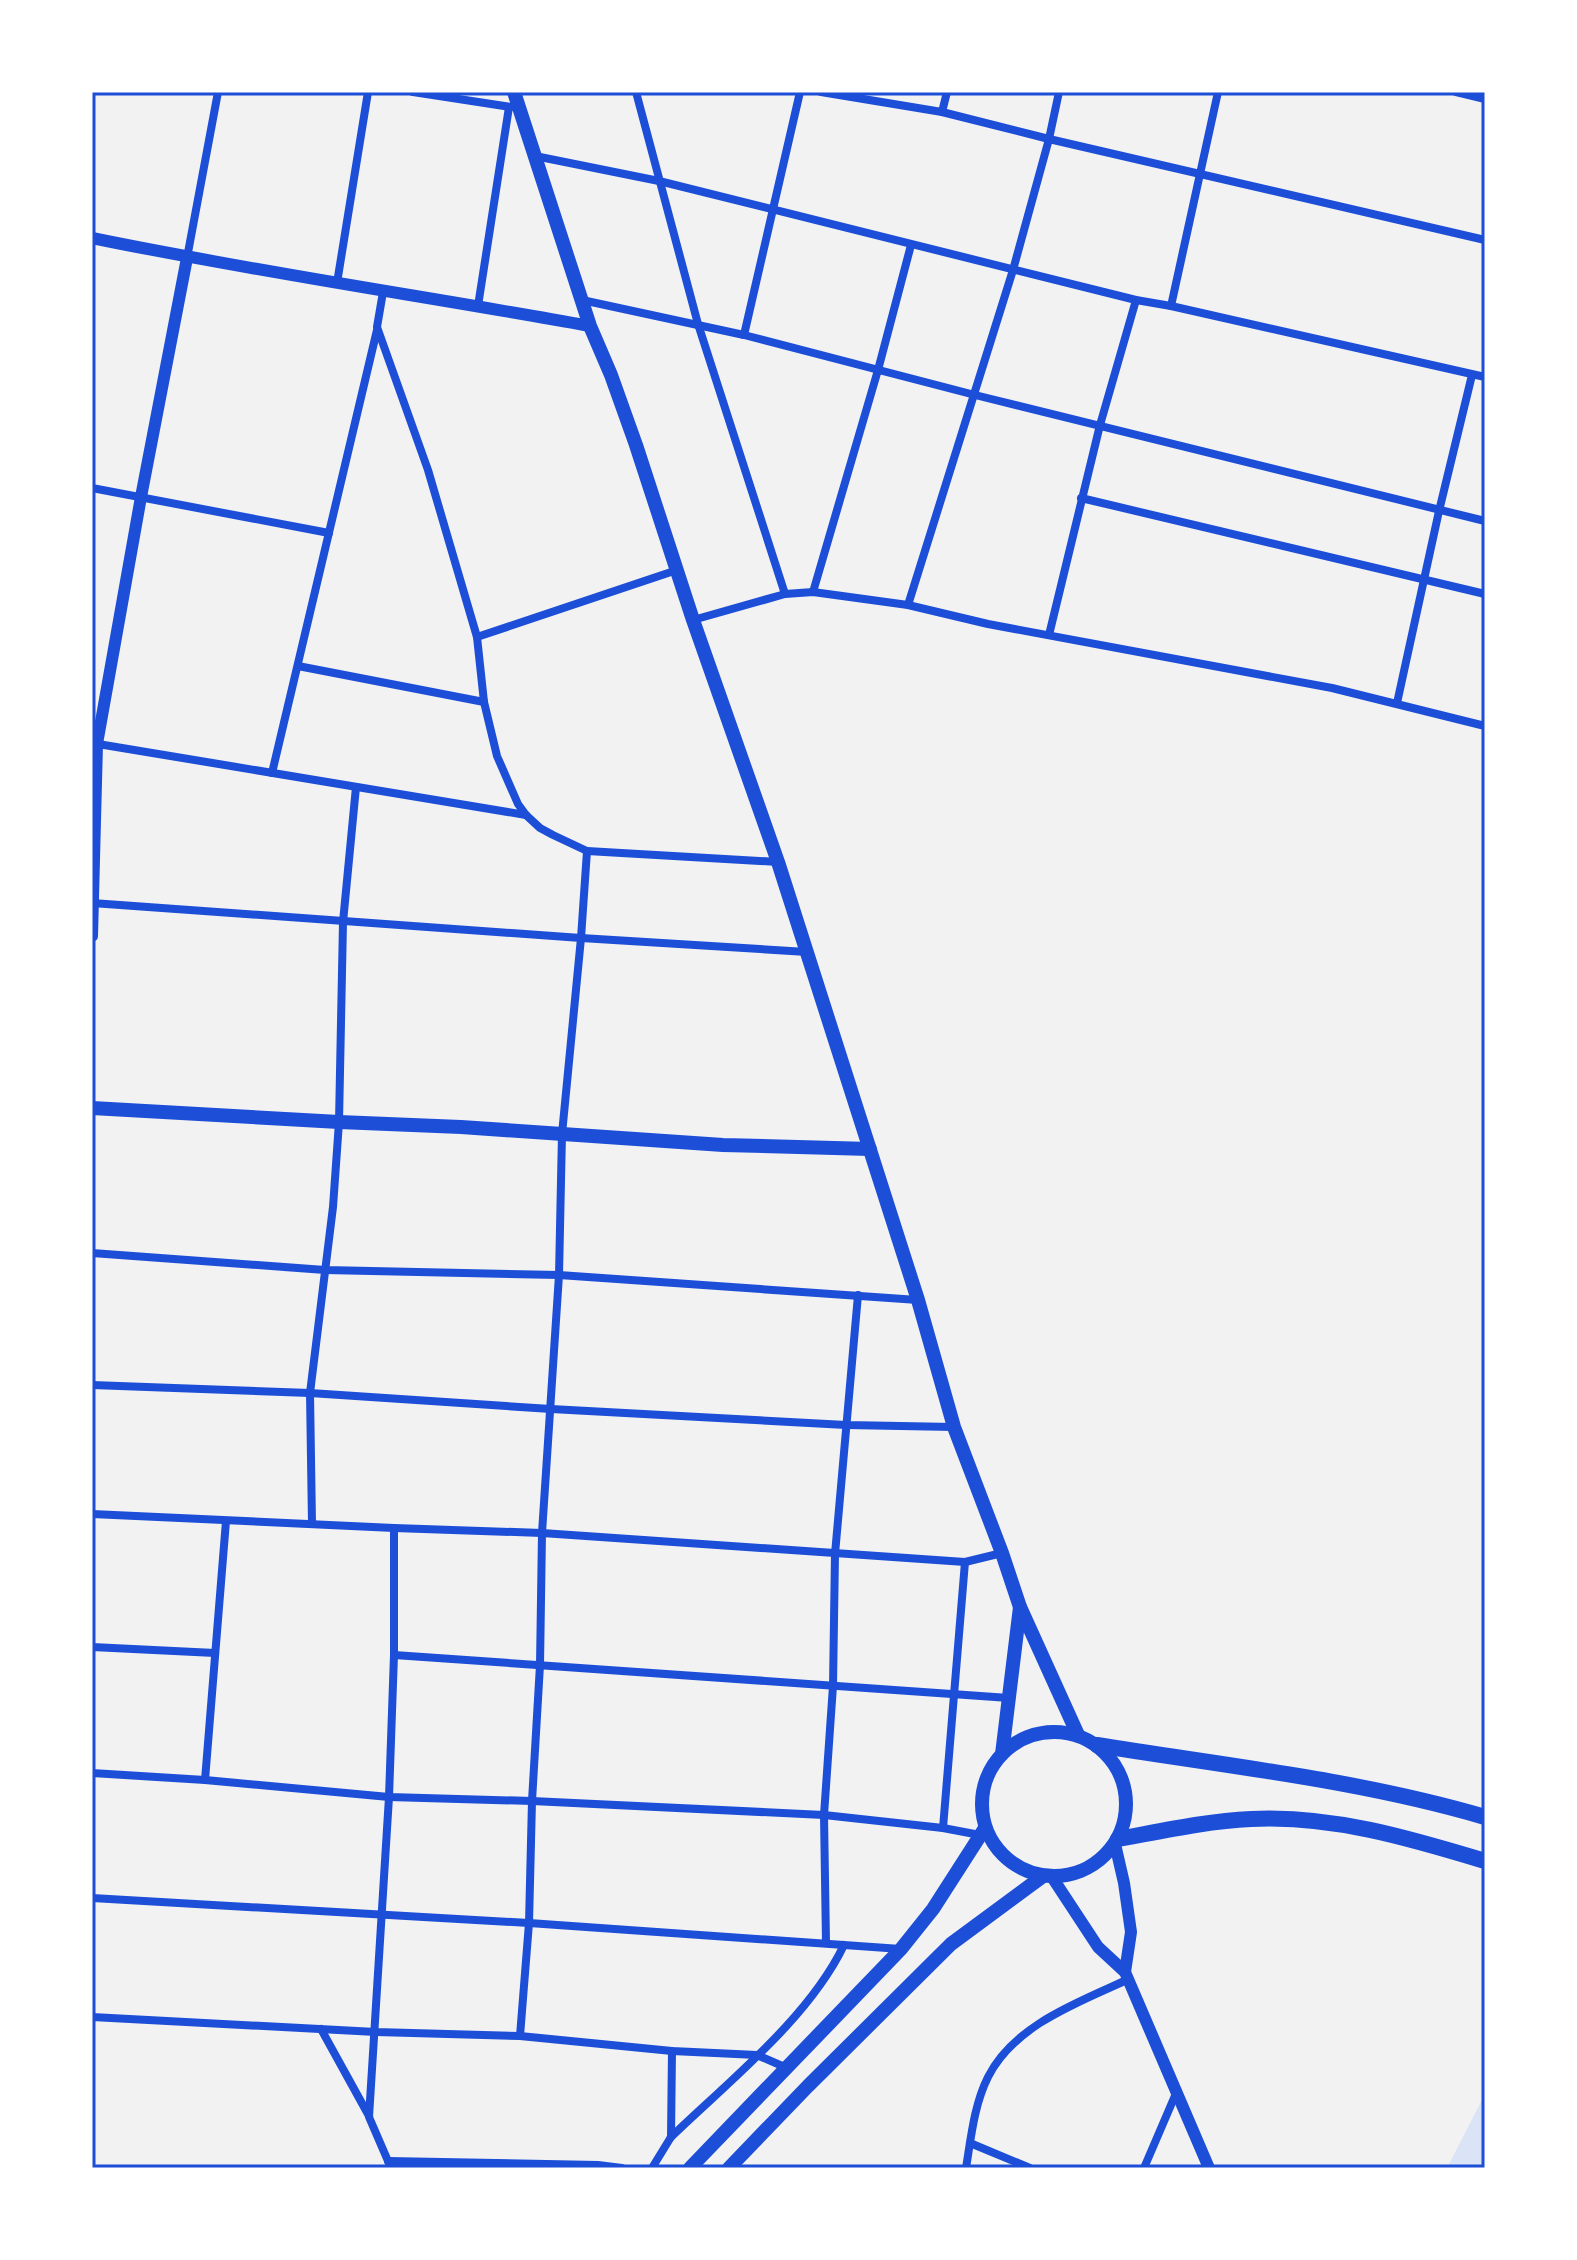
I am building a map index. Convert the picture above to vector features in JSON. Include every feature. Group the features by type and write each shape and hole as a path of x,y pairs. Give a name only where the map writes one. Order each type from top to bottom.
{"highway":[{"path":"1097,1745 1367,1788 1485,1817"},
{"path":"1116,1842 1252,1819 1308,1821 1364,1827 1485,1861"}],"main road":[{"path":"514,102 778,862 918,1300 954,1427 1020,1607 1078,1735"},
{"path":"92,1108 461,1127 723,1145 870,1149"},
{"path":"1002,1754 1020,1607"},
{"path":"1037,1733 1078,1735 1097,1745 1112,1760 1122,1778 1127,1798 1125,1819 1116,1842 1103,1858 1088,1869 1070,1875 1047,1877 1024,1871 1007,1860 983,1832 981,1809 982,1789 990,1770 1002,1754 1018,1741 1037,1733"},
{"path":"690,2168 901,1949 933,1909 983,1832"},
{"path":"729,2168 951,1944 1047,1877"}],"street":[{"path":"92,936 94,743 218,92"},
{"path":"337,283 368,92"},
{"path":"413,92 514,102 478,306"},
{"path":"636,92 698,324 785,594"},
{"path":"744,335 800,92"},
{"path":"821,92 942,112 1485,240"},
{"path":"942,112 947,92"},
{"path":"908,605 1013,270 1059,92"},
{"path":"1171,306 1218,92"},
{"path":"1456,92 1485,99"},
{"path":"535,156 659,181 1136,300 1485,377"},
{"path":"92,238 187,258 590,326"},
{"path":"813,592 911,245"},
{"path":"272,773 383,292"},
{"path":"582,300 744,335 1485,521"},
{"path":"1049,635 1081,498 1136,300"},
{"path":"377,327 428,470 477,637 484,702 497,756 526,815 540,828 587,851 778,862"},
{"path":"1397,703 1472,375"},
{"path":"92,488 329,533"},
{"path":"1081,498 1485,594"},
{"path":"477,637 677,570"},
{"path":"693,620 785,594 813,592 908,605 988,624 1332,688 1485,726"},
{"path":"298,666 484,702"},
{"path":"94,743 526,815"},
{"path":"312,1524 310,1393 333,1207 339,1122 343,922 356,787"},
{"path":"520,2036 529,1923 542,1533 559,1275 562,1134 587,851"},
{"path":"93,903 807,952"},
{"path":"92,1253 325,1270 559,1275 918,1300"},
{"path":"826,1943 824,1815 833,1686 835,1554 858,1295"},
{"path":"92,1385 310,1393 846,1425 954,1427"},
{"path":"92,1514 542,1533 965,1562 1002,1553"},
{"path":"205,1780 226,1521"},
{"path":"369,2117 389,1797 394,1528"},
{"path":"943,1828 965,1562"},
{"path":"92,1647 215,1653"},
{"path":"394,1655 1009,1698"},
{"path":"92,1773 389,1797 824,1815 983,1832"},
{"path":"1116,1842 1131,1932 1127,1976"},
{"path":"1047,1877 1098,1947 1127,1976 1209,2168"},
{"path":"92,1898 529,1923 901,1949"},
{"path":"652,2168 671,2137 789,2023 833,1968 844,1945"},
{"path":"966,2168 977,2107 988,2077 1002,2056 1024,2035 1068,2007 1127,1976"},
{"path":"92,2017 520,2036 672,2051 757,2055 787,2068"},
{"path":"321,2029 369,2117 390,2164 598,2165 622,2168"},
{"path":"671,2137 672,2051"},
{"path":"1144,2168 1177,2090"},
{"path":"970,2143 1030,2168"}],"shaded area":[{"path":"1485,2094 1485,2168 1447,2168"}]}
